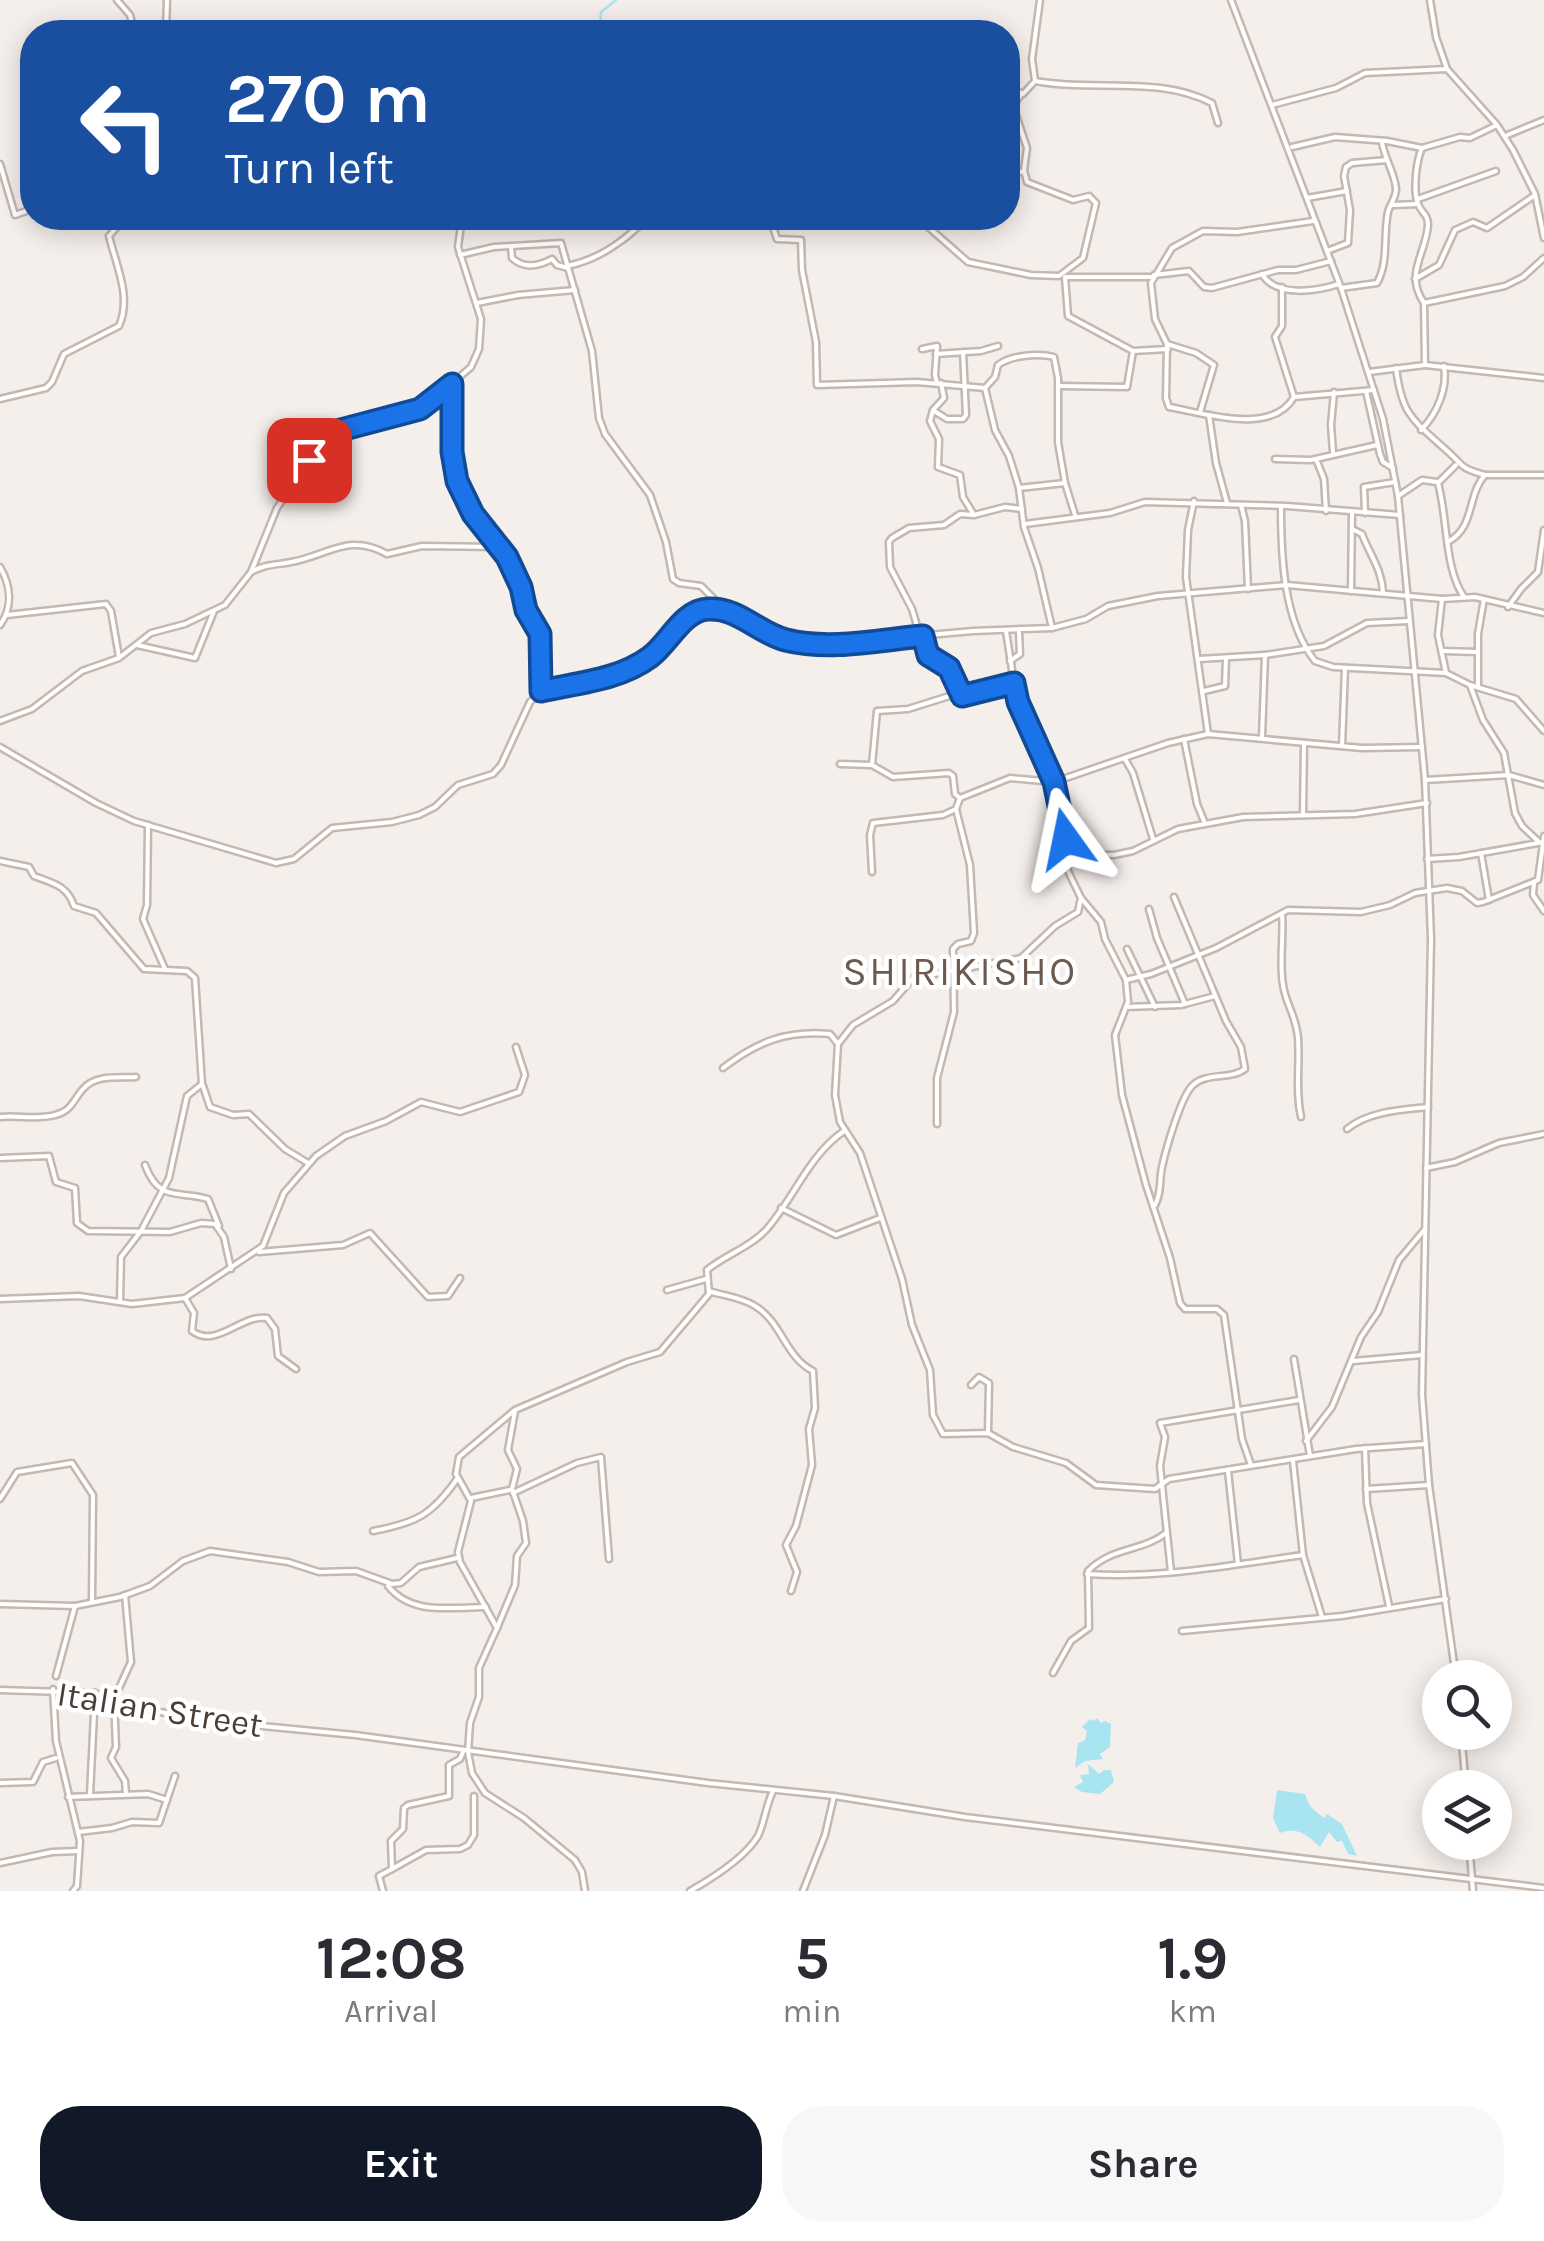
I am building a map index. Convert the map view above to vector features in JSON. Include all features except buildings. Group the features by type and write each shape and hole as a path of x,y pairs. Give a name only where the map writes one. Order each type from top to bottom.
{"street":[{"path":"1035,81 1032,59 1040,0"},
{"path":"1231,0 1369,372 1398,496 1426,780 1431,939 1422,1355 1426,1444 1454,1660"},
{"path":"1430,0 1436,36 1448,69 1505,136 1535,194 1544,238"},
{"path":"1272,105 1336,88 1365,74 1448,69"},
{"path":"1020,97 1035,81"},
{"path":"1035,81 1055,85 1160,87 1212,103 1218,123"},
{"path":"1505,136 1544,120"},
{"path":"1289,148 1336,138 1422,148 1460,137 1470,138 1498,125"},
{"path":"1020,128 1027,150 1024,173 1030,186 1073,200 1089,196 1096,204 1082,258 1062,276"},
{"path":"1262,274 1270,284 1302,290 1379,281 1396,190 1382,142"},
{"path":"1422,148 1417,162 1418,201 1428,224 1415,279 1424,302 1425,365"},
{"path":"1327,251 1348,243 1348,191 1344,176 1348,164 1387,160"},
{"path":"0,164 16,215 20,214"},
{"path":"1020,172 1024,173"},
{"path":"1390,206 1418,201 1496,172"},
{"path":"1307,198 1348,191"},
{"path":"1415,279 1439,264 1456,230 1474,222 1486,228 1535,194"},
{"path":"1282,287 1282,326 1275,337 1294,397 1288,407 1265,418 1209,415 1167,406 1167,346 1154,314 1153,276 1172,248 1199,232 1238,232 1315,220"},
{"path":"0,399 46,388 64,354 119,326 123,316 122,276 110,236 115,230"},
{"path":"0,722 32,709 82,672 119,658 151,633 185,624 232,598 251,572 277,508 326,436 346,427 420,409 471,367 478,356 481,328 460,254 461,230"},
{"path":"511,247 512,258 520,264 539,265 552,259 567,267 590,260 632,230"},
{"path":"774,230 777,239 802,240 818,385 939,383 985,388"},
{"path":"932,230 968,262 1031,275 1153,276 1190,271 1206,288 1331,261"},
{"path":"460,254 560,241 592,351 599,418 605,434 650,496 673,578 679,583 701,586 725,610 784,640 828,644 1019,632 1052,628 1086,619 1108,606 1158,596 1287,585 1484,599 1544,613"},
{"path":"1424,302 1505,286 1544,258"},
{"path":"1062,276 1068,316 1133,350 1167,346 1196,353 1214,365 1200,412"},
{"path":"477,303 574,290"},
{"path":"922,349 936,344 934,375 944,398 933,410 930,421 939,439 938,467 960,475 963,497 974,515"},
{"path":"936,354 981,352 998,346"},
{"path":"1058,386 1126,387 1133,350"},
{"path":"933,410 946,419 966,418 963,352"},
{"path":"985,388 1005,360 1050,354 1057,363 1058,442 1072,510 1077,516"},
{"path":"1369,372 1425,365 1544,378"},
{"path":"1422,430 1443,389 1444,366"},
{"path":"1396,368 1402,402 1422,430 1448,451 1457,464 1485,475 1544,475"},
{"path":"452,384 452,452 457,481 473,514 517,577 526,610 540,634 541,691"},
{"path":"985,388 995,430 1019,488 1023,524 1052,628"},
{"path":"1294,397 1374,390"},
{"path":"1366,391 1377,445 1384,462 1394,468"},
{"path":"1333,453 1334,392"},
{"path":"1209,415 1227,503"},
{"path":"1275,459 1316,459 1377,445"},
{"path":"1316,459 1324,478 1326,511"},
{"path":"1438,483 1457,464"},
{"path":"1449,541 1466,528 1479,481 1485,475"},
{"path":"1398,496 1422,480 1438,483"},
{"path":"1366,513 1364,487 1396,482"},
{"path":"1019,488 1066,483"},
{"path":"1438,483 1453,578 1464,597"},
{"path":"1194,501 1188,530 1189,594 1208,734"},
{"path":"1023,524 1110,513 1141,502 1194,501 1400,515"},
{"path":"1241,505 1248,589"},
{"path":"1281,506 1287,585 1306,649 1318,664 1446,673 1470,686 1516,699 1544,731"},
{"path":"1014,683 966,697 959,693 949,668 928,655 912,609 891,572 889,542 902,530 944,525 960,514 974,515 996,508 1023,509"},
{"path":"1351,591 1352,513"},
{"path":"1352,529 1362,534 1370,557 1381,571 1383,592"},
{"path":"1508,607 1520,589 1541,572 1544,530"},
{"path":"251,572 267,564 293,562 348,545 374,547 386,554 422,546 499,547"},
{"path":"0,567 9,593 7,615 0,625"},
{"path":"1442,599 1438,635 1446,673"},
{"path":"1478,688 1477,652 1484,599"},
{"path":"7,615 106,604 111,611 119,658"},
{"path":"137,644 195,658 215,610"},
{"path":"0,748 96,803 148,825 266,862 285,862 304,852 332,828 392,822 419,814 434,807 458,785 493,774 501,765 530,702 541,691 596,680 640,663 694,612 725,610"},
{"path":"1200,659 1306,649 1331,644 1367,623 1409,621"},
{"path":"1006,632 1018,702 1054,782 1066,830 1069,877 1101,922 1123,968 1129,998 1115,1035 1118,1072 1181,1306 1188,1310 1217,1308 1224,1314 1245,1456 1252,1466"},
{"path":"1010,662 1020,654 1019,632"},
{"path":"1443,651 1477,652"},
{"path":"1262,737 1265,655"},
{"path":"1204,691 1225,686 1226,658"},
{"path":"1342,746 1345,668"},
{"path":"1470,686 1483,720 1504,753 1515,813 1522,826 1542,840"},
{"path":"872,766 877,711 908,708 959,693"},
{"path":"937,1124 938,1067 954,1012 953,950 958,944 971,941 974,933 970,864 956,809 960,798 1010,778 1054,782 1184,738 1208,734 1342,746 1422,747"},
{"path":"1184,738 1196,804 1205,822"},
{"path":"1302,814 1304,743"},
{"path":"1130,764 1132,757"},
{"path":"1125,759 1130,764 1153,841"},
{"path":"840,764 872,766 893,777 950,773 954,776 955,794 960,798"},
{"path":"1426,780 1509,775 1544,785"},
{"path":"1066,854 1114,855 1132,851 1178,829 1205,822 1262,814 1355,814 1426,803"},
{"path":"872,872 873,823 944,815 956,809"},
{"path":"148,825 148,905 143,920 165,971"},
{"path":"1428,859 1542,840"},
{"path":"1126,980 1198,955 1290,910 1361,912 1428,890 1454,888 1477,903 1490,900 1534,883 1542,874 1542,840"},
{"path":"1481,853 1490,900"},
{"path":"0,861 29,867 34,876 55,882 70,895 74,906 94,912 117,934 141,967 187,971 194,978 202,1084 210,1107 233,1115 249,1114 285,1149 308,1163"},
{"path":"1534,883 1533,895 1544,912"},
{"path":"1154,1206 1161,1189 1162,1166 1192,1086 1203,1080 1242,1073 1245,1068 1241,1047 1215,996 1174,896"},
{"path":"1081,898 1076,916 1055,926 1026,955 913,978 893,1000 853,1025 838,1044 835,1095 844,1131 858,1147 902,1279 912,1325 930,1370 936,1425 944,1434 988,1433 1013,1447 1066,1462 1096,1485 1153,1489 1169,1479 1366,1448 1426,1444"},
{"path":"1148,908 1185,1004"},
{"path":"1282,914 1282,981 1296,1016 1297,1096 1302,1116"},
{"path":"1127,949 1155,1007"},
{"path":"1126,1007 1185,1004 1215,996"},
{"path":"723,1068 762,1042 788,1034 830,1034 838,1044"},
{"path":"0,1298 79,1296 142,1304 184,1298 257,1252 270,1234 284,1192 308,1163 345,1136 386,1121 421,1102 460,1112 516,1095 522,1089 525,1075 516,1048"},
{"path":"0,1117 55,1116 75,1104 84,1088 94,1082 136,1078"},
{"path":"120,1302 121,1257 141,1231 163,1190 173,1167 187,1096 202,1084"},
{"path":"1347,1128 1384,1113 1428,1108"},
{"path":"709,1291 706,1270 756,1239 822,1146 844,1131"},
{"path":"1426,1168 1455,1162 1499,1143 1544,1134"},
{"path":"0,1158 49,1156 56,1182 75,1188 76,1220 82,1229 170,1232 202,1223 218,1226"},
{"path":"145,1165 163,1190 175,1196 208,1199 230,1256 231,1269"},
{"path":"781,1208 836,1235 880,1218"},
{"path":"1306,1441 1332,1407 1360,1337 1378,1312 1399,1260 1425,1229"},
{"path":"257,1252 344,1245 370,1233 428,1297 448,1296 460,1278"},
{"path":"667,1290 706,1279"},
{"path":"497,1628 459,1558 471,1498 457,1479 456,1464 462,1452 515,1410 660,1352 709,1291"},
{"path":"709,1291 756,1306 780,1333 794,1358 813,1371 814,1408 809,1429 812,1465 796,1526 786,1545 797,1572 791,1592"},
{"path":"184,1298 194,1313 192,1332 199,1336 212,1337 254,1318 267,1318 275,1329 278,1356 296,1368"},
{"path":"1352,1361 1422,1355"},
{"path":"1294,1360 1310,1456"},
{"path":"971,1385 979,1377 989,1383 988,1433"},
{"path":"1170,1572 1160,1466 1165,1442 1160,1424 1299,1400"},
{"path":"515,1410 508,1445 517,1473 513,1491 524,1521 526,1543 517,1556 515,1585 479,1668 480,1697 470,1723 466,1752 472,1773 485,1793 524,1818 575,1860 585,1891"},
{"path":"1366,1448 1366,1489 1389,1608"},
{"path":"471,1498 513,1491 602,1456 609,1559"},
{"path":"1292,1460 1303,1555 1322,1617"},
{"path":"0,1499 20,1470 72,1463 94,1494 92,1602"},
{"path":"1228,1471 1238,1564"},
{"path":"373,1531 414,1522 440,1504 457,1479"},
{"path":"1366,1489 1429,1485"},
{"path":"1053,1672 1071,1641 1089,1628 1087,1574 1104,1557 1154,1541 1166,1533"},
{"path":"0,1604 76,1606 125,1595 150,1586 183,1561 210,1551 288,1562 319,1572 356,1571 374,1575 400,1599 419,1606 486,1608"},
{"path":"1087,1574 1170,1572 1303,1555"},
{"path":"386,1584 401,1583 420,1567 459,1558"},
{"path":"125,1595 131,1662 114,1698 116,1747 111,1761 124,1781 126,1794"},
{"path":"1182,1632 1322,1617 1446,1598"},
{"path":"56,1676 76,1606"},
{"path":"53,1689 59,1757 78,1832 76,1889"},
{"name":"Italian Street","path":"0,1690 95,1693 144,1710 1544,1888"},
{"path":"90,1795 95,1693"},
{"path":"392,1869 391,1841 403,1829 404,1808 450,1796 449,1765 466,1752"},
{"path":"0,1783 33,1782 43,1762 59,1757"},
{"path":"78,1832 132,1822 159,1822 175,1776"},
{"path":"690,1891 752,1844 773,1791"},
{"path":"68,1796 154,1794 168,1800"},
{"path":"383,1891 380,1874 426,1850 456,1850 468,1845 474,1835 474,1796"},
{"path":"802,1891 825,1835 834,1796"},
{"path":"0,1863 79,1850"},
{"path":"1470,1860 1472,1891"}],"water":[{"path":"1097,1718 1101,1723 1111,1724 1110,1747 1100,1754 1103,1759 1085,1761 1075,1768 1078,1743 1085,1740 1087,1731 1082,1727"},
{"path":"1088,1764 1099,1774 1111,1770 1114,1782 1100,1794 1074,1787 1083,1782 1080,1775 1089,1774"},
{"path":"1277,1790 1305,1794 1315,1811 1342,1824 1357,1856 1348,1854 1342,1841 1337,1842 1329,1832 1320,1847 1302,1833 1280,1833 1273,1818"}],"waterway":[{"path":"601,20 601,12 616,0"}],"district":[{"name":"SHIRIKISHO","path":"960,971"}],"route":[{"path":"309,460 333,432 420,409 452,384 452,452 457,481 473,514 507,557 521,587 526,610 540,634 541,691 596,680 640,663 694,612 706,609 725,610 778,638 807,644 923,636 928,655 949,668 962,696 1014,683 1018,702 1054,782 1066,839"}]}
